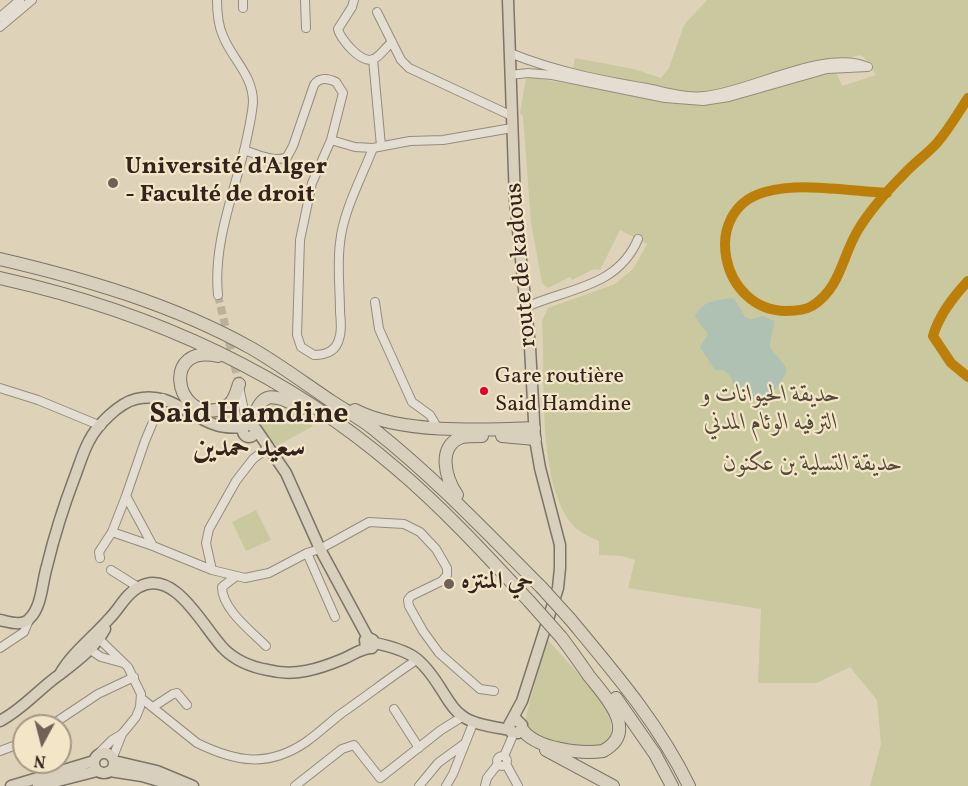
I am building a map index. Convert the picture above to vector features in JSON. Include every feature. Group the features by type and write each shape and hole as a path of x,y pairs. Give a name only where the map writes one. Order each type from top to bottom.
{"highway":[{"path":"0,259 62,274 171,312 250,348 292,372 374,429 441,486 570,619 626,685 675,756 689,786"},
{"path":"0,278 69,296 189,337 268,378 328,417 397,469 445,513 530,601 612,693 655,754 672,786"},
{"path":"231,359 206,354 194,355 188,359 181,371 180,386 192,403 203,410 210,411 228,406 234,400 239,384"},
{"path":"312,387 328,392 356,410 373,417 411,426 535,434"},
{"path":"249,430 257,408 265,398 271,396 281,397 316,414 328,417"},
{"path":"494,540 449,483 445,472 448,451 454,442 470,436 535,434"},
{"path":"515,728 542,744 584,751 603,751 616,738 619,722 615,710 561,637"},
{"path":"515,728 613,786"}],"main road":[{"name":"route de kadous","path":"508,0 516,201 535,434 540,468 560,545 560,578 515,728"},
{"path":"0,620 22,623 29,620 39,600 68,496 87,445 100,426 129,401 150,397 163,398 177,404 208,422 249,430 269,447 286,473 320,549 370,643"},
{"path":"0,721 25,704 88,651 125,598 138,587 156,584 177,592 183,597 230,654 248,665 269,671 289,673 308,671 345,658 370,643 404,651 418,659 430,673 448,702 462,717 487,725 515,728"},
{"path":"38,786 96,763 105,753 112,763 142,776 176,786"},
{"path":"96,763 104,773 112,763"},
{"path":"11,786 96,763"},
{"path":"112,763 157,771 194,786"}],"street":[{"path":"0,17 20,0"},
{"path":"0,27 33,0"},
{"path":"217,0 222,35 243,68 251,90 252,111 221,242 218,295"},
{"path":"305,0 306,28"},
{"path":"354,0 338,33 366,59 373,59 392,42"},
{"path":"376,12 404,64 409,68 512,116"},
{"path":"510,53 572,74 695,96 732,90 828,63 857,62 868,67 827,69 729,97 703,101 665,98 552,75 528,73 510,75"},
{"path":"244,150 280,160 287,157 314,85 324,79 336,81 342,93 341,106 331,140 312,183 300,240 297,335 301,347 314,355 329,352 339,341 339,246 342,231 346,215 377,147 376,77 373,59"},
{"path":"331,140 355,147 377,147 410,141 443,140 512,128"},
{"path":"526,307 596,283 612,273 629,257 638,239"},
{"path":"375,302 379,329 412,402 430,415 437,428"},
{"path":"239,384 249,430"},
{"path":"0,388 38,400 100,426"},
{"path":"100,558 99,552 112,532 163,398"},
{"path":"212,570 206,543 209,529 236,481 253,459 269,447"},
{"path":"126,496 153,546"},
{"path":"112,532 212,570 236,577 255,577 269,573 307,553 320,549 369,522 404,524 420,532 436,549 447,568 447,575 442,581 411,596 408,600 409,606 439,653 480,689 494,691"},
{"path":"307,553 335,617"},
{"path":"111,570 138,587"},
{"path":"236,577 222,587 222,592 233,615 266,646"},
{"path":"0,648 24,632 29,620"},
{"path":"96,763 112,740 122,734 136,717 141,698 133,674 102,634"},
{"path":"88,651 124,663"},
{"path":"141,698 197,743 218,753 246,760 273,758 286,754 304,743 378,686 418,659"},
{"path":"68,714 133,674"},
{"path":"153,706 177,693 187,705"},
{"path":"394,710 419,748"},
{"path":"372,786 462,717"},
{"path":"446,786 474,721"},
{"path":"485,786 487,778 503,762 515,728"},
{"path":"112,763 122,734"},
{"path":"419,786 438,763 464,744"},
{"path":"295,786 307,783 335,755 354,745 381,778"},
{"path":"503,762 518,786"}],"green space":[{"name":"حديقة الحيوانات و الترفيه الوئام المدني","path":"707,0 968,0 968,786 870,786 881,744 877,700 850,667 817,683 758,683 761,609 628,588 635,560 622,556 599,555 599,541 575,527 561,505 553,482 545,427 542,321 548,308 615,284 633,269 647,244 620,230 600,270 594,269 572,280 570,277 548,288 542,283 531,223 523,116 520,113 526,78 570,84 575,58 634,69 661,78 669,68 684,25","holes":["860,55 865,58 876,75 842,86 832,62"]},
{"path":"274,402 313,426 277,446 261,431 258,414 268,403"},
{"path":"236,405 239,420 235,424 207,418 220,417"},
{"path":"256,510 271,540 246,551 232,522"},
{"path":"547,639 602,700 610,714 612,736 603,747 549,744 526,728 526,716"}],"shaded area":[{"path":"734,298 745,317 751,319 763,316 774,321 771,347 787,370 778,386 767,397 753,399 745,396 737,390 726,372 715,370 700,347 708,334 695,317 701,307 711,302"}],"tunnel":[{"path":"218,295 239,384"}],"transit line":[{"path":"887,193 872,192 826,188 794,188 765,192 744,202 731,218 726,238 726,258 733,278 746,295 764,307 786,311 799,310 812,306 822,299 835,281 853,240 868,215 886,193 892,187 898,180 937,143 968,98"},
{"path":"968,281 947,307 933,336 951,363 968,377"}],"place":[{"name":"Université d'Alger - Faculté de droit","path":"113,183"},
{"name":"Gare routière Said Hamdine","path":"484,391"},
{"name":"حي المنتزه","path":"449,584"}],"district":[{"name":"Said Hamdine سعيد حمدين","path":"249,433"}],"park label":[{"name":"حديقة التسلية بن عكنون","path":"813,466"}]}
